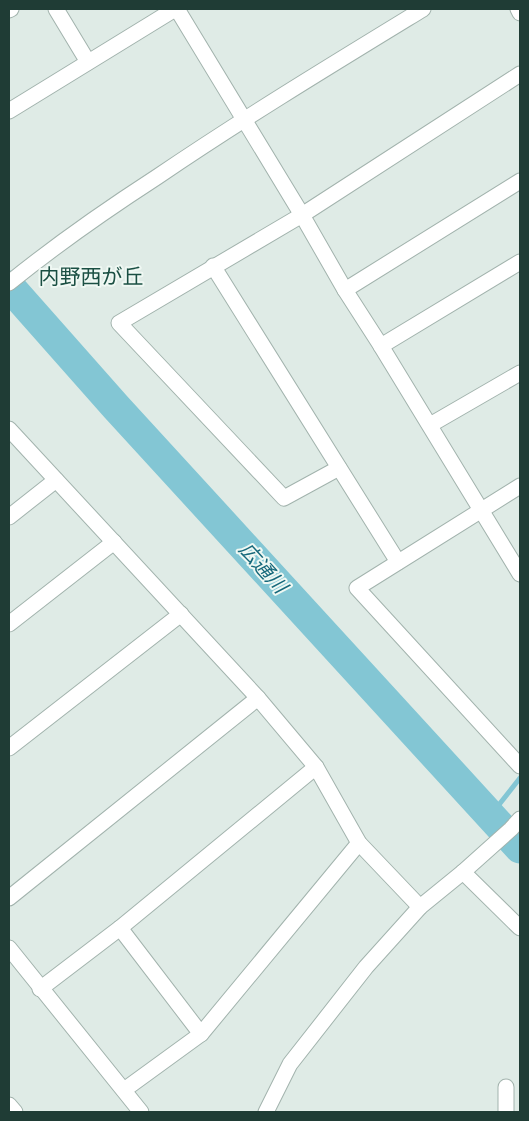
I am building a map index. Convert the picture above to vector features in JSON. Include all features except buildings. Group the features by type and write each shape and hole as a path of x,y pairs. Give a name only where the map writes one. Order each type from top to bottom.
{"street":[{"path":"56,9 88,62"},
{"path":"9,111 176,9 244,118 345,290 382,346 520,574"},
{"path":"9,283 130,194 244,118 423,9"},
{"path":"518,9 520,13"},
{"path":"339,468 284,498 119,323 302,215 520,74"},
{"path":"345,290 520,181"},
{"path":"382,346 520,262"},
{"path":"213,266 398,562"},
{"path":"430,425 520,373"},
{"path":"9,429 258,698 316,767 359,843 420,907"},
{"path":"9,517 56,480"},
{"path":"520,486 357,588 520,766"},
{"path":"9,624 114,542"},
{"path":"9,748 181,614"},
{"path":"9,898 258,698"},
{"path":"40,989 120,928 316,767"},
{"path":"266,1112 290,1064 366,968 420,907 517,826"},
{"path":"124,1090 201,1034 359,843"},
{"path":"466,869 520,928"},
{"path":"120,928 201,1034"},
{"path":"9,948 40,989 142,1112"},
{"path":"506,1087 506,1112"},
{"path":"9,1105 15,1112"}],"waterway":[{"name":"広通川","path":"9,286 116,407 520,848"},
{"path":"490,816 520,778"}],"district":[{"name":"内野西が丘","path":"91,275"}]}
